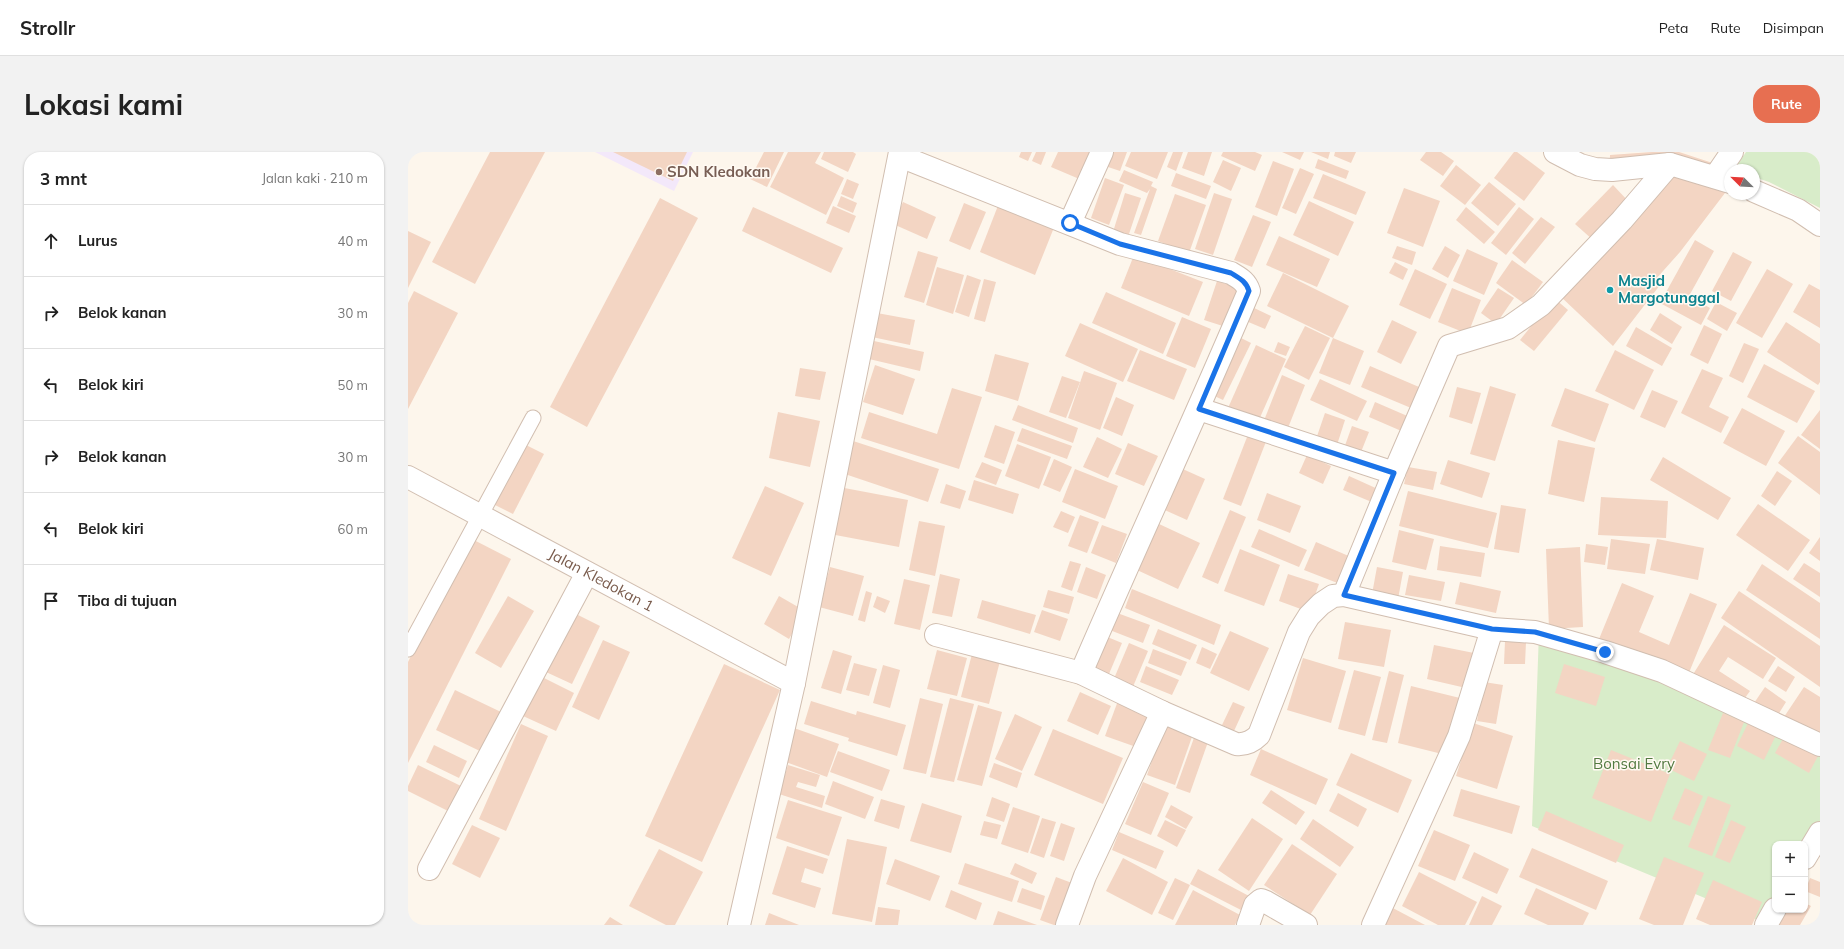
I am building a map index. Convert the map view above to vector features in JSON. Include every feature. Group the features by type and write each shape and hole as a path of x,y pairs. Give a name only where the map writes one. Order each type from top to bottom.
{"street":[{"path":"1070,223 1102,152"},
{"path":"1556,152 1594,169 1612,170 1670,164 1723,180 1732,152"},
{"path":"738,925 794,683 900,154 1120,244 1231,273 1242,279 1247,285 1249,291 1199,409 1134,549 1081,673"},
{"path":"1344,595 1394,473 1450,346 1508,328 1541,305 1622,220 1670,164"},
{"path":"1760,194 1798,210 1820,226"},
{"path":"1199,409 1394,473"},
{"name":"Jalan Kledokan 1","path":"408,477 794,683"},
{"path":"429,869 587,573"},
{"path":"936,634 1081,673 1162,712 1236,744 1243,745 1253,741 1259,735 1299,632 1309,616 1333,596 1344,595 1492,629 1535,632 1605,652 1662,671 1820,745"},
{"path":"1373,925 1459,736 1492,629"},
{"path":"1067,925 1085,876 1162,712"},
{"path":"1808,853 1820,833"},
{"path":"1248,925 1256,905 1261,900 1306,925"},
{"path":"1766,925 1773,913"}],"lane":[{"path":"408,649 533,418"}],"shaded area":[{"name":"SDN Kledokan","path":"595,152 693,152 674,191"}],"green space":[{"path":"1746,152 1820,152 1820,208 1769,182 1760,179 1760,164 1738,164"},
{"name":"Bonsai Evry","path":"1539,632 1820,747 1820,825 1807,841 1772,841 1772,902 1760,921 1532,826"}],"building":[{"path":"490,152 545,152 475,284 432,262"},
{"path":"613,152 687,152 673,181"},
{"path":"764,152 784,152 767,187 750,179"},
{"path":"788,152 821,152 815,163 844,178 826,215 770,187"},
{"path":"824,152 853,152 856,154 848,172 821,159"},
{"path":"1021,152 1032,152 1028,161 1019,157"},
{"path":"1036,152 1046,152 1041,165 1032,161"},
{"path":"1058,152 1097,152 1084,181 1051,167"},
{"path":"1110,152 1127,152 1120,171 1105,166"},
{"path":"1131,152 1168,152 1157,179 1125,166"},
{"path":"1173,152 1183,152 1176,171 1167,167"},
{"path":"1188,152 1212,152 1204,176 1182,168"},
{"path":"1223,152 1255,152 1262,155 1255,171 1221,156"},
{"path":"1282,152 1304,152 1300,160"},
{"path":"1311,152 1330,152 1328,159"},
{"path":"1335,152 1356,152 1351,163 1334,156"},
{"path":"1426,152 1441,152 1454,161 1443,176 1420,160"},
{"path":"1514,152 1517,152 1545,173 1524,201 1494,178"},
{"path":"1679,152 1724,167 1724,194 1680,252 1655,280 1660,285 1613,346 1559,295 1669,176 1609,180 1610,155"},
{"path":"1318,159 1349,171 1346,179 1315,168"},
{"path":"1223,160 1241,168 1231,191 1213,182"},
{"path":"1273,161 1294,169 1277,216 1255,207"},
{"path":"1456,165 1481,185 1465,205 1440,186"},
{"path":"1300,168 1314,174 1296,214 1282,208"},
{"path":"1124,170 1153,182 1151,186 1157,189 1141,235 1134,233 1150,189 1147,193 1119,181"},
{"path":"1176,173 1211,186 1206,199 1171,186"},
{"path":"1323,174 1366,192 1356,215 1313,198"},
{"path":"1105,178 1124,185 1109,225 1091,218"},
{"path":"847,179 859,184 853,199 841,194"},
{"path":"1489,182 1516,204 1498,226 1471,203"},
{"path":"1613,185 1629,202 1593,240 1575,224"},
{"path":"1404,188 1440,201 1423,247 1387,233"},
{"path":"1125,193 1141,198 1128,237 1113,232"},
{"path":"1214,193 1232,199 1213,255 1195,249"},
{"path":"1175,194 1206,205 1189,253 1158,241"},
{"path":"841,196 857,203 853,213 837,206"},
{"path":"660,198 698,218 587,427 550,407"},
{"path":"1309,201 1354,222 1338,256 1293,235"},
{"path":"903,202 936,217 927,239 893,224"},
{"path":"964,203 986,212 970,250 949,241"},
{"path":"999,203 1055,225 1035,275 980,252"},
{"path":"833,206 856,216 849,233 826,223"},
{"path":"753,207 843,248 831,273 742,231"},
{"path":"1466,207 1495,232 1484,244 1456,220"},
{"path":"1519,207 1534,219 1506,255 1491,243"},
{"path":"1253,215 1271,222 1252,267 1234,260"},
{"path":"1541,217 1555,227 1525,264 1512,253"},
{"path":"408,231 431,242 408,288"},
{"path":"1279,236 1330,259 1317,287 1266,265"},
{"path":"1695,240 1714,251 1689,296 1710,308 1701,325 1660,303"},
{"path":"1397,246 1416,252 1412,265 1392,258"},
{"path":"1445,246 1460,255 1448,278 1432,269"},
{"path":"1467,249 1498,263 1484,295 1453,281"},
{"path":"918,251 938,257 924,303 904,297"},
{"path":"1733,252 1752,262 1731,301 1712,291"},
{"path":"1134,255 1203,282 1189,316 1121,288"},
{"path":"1512,260 1543,282 1526,305 1496,283"},
{"path":"1395,262 1408,269 1403,280 1389,273"},
{"path":"937,267 964,275 953,314 926,305"},
{"path":"1415,269 1447,284 1430,319 1399,305"},
{"path":"1767,269 1793,284 1762,338 1736,323"},
{"path":"1283,273 1349,306 1333,338 1267,306"},
{"path":"967,275 981,280 969,317 955,312"},
{"path":"984,279 996,282 985,322 974,319"},
{"path":"1217,281 1242,289 1229,328 1204,320"},
{"path":"1809,284 1820,290 1820,328 1793,312"},
{"path":"1452,288 1481,300 1468,334 1438,322"},
{"path":"1498,288 1514,298 1496,324 1481,313"},
{"path":"414,291 458,313 408,409 408,303"},
{"path":"1106,292 1176,323 1163,354 1092,323"},
{"path":"1554,298 1568,310 1534,351 1520,340"},
{"path":"1716,302 1737,313 1727,331 1707,319"},
{"path":"1252,307 1271,316 1265,329 1246,321"},
{"path":"877,313 915,320 910,345 872,337"},
{"path":"1660,313 1682,327 1672,344 1650,330"},
{"path":"1182,317 1211,329 1195,368 1166,356"},
{"path":"1392,320 1417,332 1401,364 1377,352"},
{"path":"1786,322 1820,344 1820,382 1818,385 1767,352"},
{"path":"1080,323 1138,349 1123,382 1065,356"},
{"path":"1704,325 1722,334 1708,364 1690,355"},
{"path":"1305,326 1330,338 1309,380 1284,367"},
{"path":"1636,327 1672,348 1662,366 1626,346"},
{"path":"1235,335 1251,343 1223,400 1208,393"},
{"path":"1333,338 1364,351 1350,385 1319,373"},
{"path":"874,341 924,352 920,371 869,359"},
{"path":"1278,342 1290,347 1286,356 1274,352"},
{"path":"1744,343 1759,349 1743,383 1729,376"},
{"path":"1256,345 1286,359 1258,422 1228,408"},
{"path":"1140,350 1187,369 1174,400 1127,381"},
{"path":"1615,350 1654,370 1634,410 1595,391"},
{"path":"995,354 1029,363 1018,401 985,391"},
{"path":"1764,364 1815,391 1797,423 1747,397"},
{"path":"875,365 915,379 903,415 863,402"},
{"path":"1370,366 1419,387 1411,408 1361,387"},
{"path":"800,368 826,372 820,400 795,396"},
{"path":"1702,369 1723,378 1709,407 1729,417 1721,433 1681,413"},
{"path":"1084,371 1117,383 1100,430 1068,418"},
{"path":"1282,375 1305,385 1286,433 1263,423"},
{"path":"1062,376 1080,382 1066,418 1049,412"},
{"path":"1320,379 1367,401 1357,421 1310,400"},
{"path":"1490,386 1516,394 1495,461 1470,454"},
{"path":"1457,387 1481,393 1472,424 1449,417"},
{"path":"952,388 982,397 959,469 861,438 869,412 937,434"},
{"path":"1565,388 1609,404 1595,442 1551,426"},
{"path":"1652,390 1678,401 1665,428 1640,417"},
{"path":"1116,397 1134,405 1122,436 1103,428"},
{"path":"1375,402 1412,418 1406,433 1369,417"},
{"path":"1018,405 1078,428 1073,443 1012,420"},
{"path":"1742,408 1785,431 1766,466 1723,443"},
{"path":"1820,410 1820,449 1801,435"},
{"path":"778,412 820,421 810,467 769,458"},
{"path":"1325,413 1345,420 1336,448 1315,442"},
{"path":"995,425 1015,432 1004,464 984,457"},
{"path":"1352,426 1369,432 1359,457 1343,451"},
{"path":"1022,428 1072,446 1067,459 1017,441"},
{"path":"1249,432 1267,439 1241,506 1223,499"},
{"path":"1798,436 1820,452 1820,495 1778,463"},
{"path":"1097,437 1122,449 1108,478 1083,467"},
{"path":"847,439 939,469 928,502 836,471"},
{"path":"1558,440 1595,448 1584,502 1548,494"},
{"path":"1128,443 1158,456 1144,486 1115,474"},
{"path":"1017,444 1051,457 1039,489 1005,476"},
{"path":"526,445 544,454 513,514 495,505"},
{"path":"1307,455 1331,466 1323,484 1299,473"},
{"path":"1663,457 1731,498 1718,520 1650,480"},
{"path":"1054,459 1072,467 1060,492 1043,485"},
{"path":"1448,460 1490,473 1482,498 1440,484"},
{"path":"982,462 1002,470 996,485 975,477"},
{"path":"1176,466 1205,479 1187,520 1158,507"},
{"path":"1408,467 1437,472 1433,490 1404,484"},
{"path":"1075,469 1118,486 1105,519 1062,502"},
{"path":"1777,471 1792,481 1775,506 1761,496"},
{"path":"1349,476 1380,490 1374,503 1343,490"},
{"path":"974,480 1019,494 1013,514 968,500"},
{"path":"946,484 966,491 960,509 940,503"},
{"path":"765,486 804,503 771,576 732,558"},
{"path":"839,487 908,500 899,547 830,534"},
{"path":"1408,491 1497,513 1488,548 1399,526"},
{"path":"1267,493 1301,506 1290,533 1257,520"},
{"path":"1601,497 1668,501 1666,538 1598,535"},
{"path":"1758,504 1810,540 1788,571 1736,535"},
{"path":"1501,505 1526,509 1519,553 1494,549"},
{"path":"1230,510 1246,517 1218,584 1202,577"},
{"path":"1061,511 1075,517 1068,533 1053,527"},
{"path":"1080,515 1099,522 1087,553 1068,546"},
{"path":"919,521 945,526 935,576 909,570"},
{"path":"1159,524 1200,543 1178,589 1137,570"},
{"path":"1102,525 1127,534 1116,563 1091,553"},
{"path":"1259,529 1307,550 1299,567 1251,547"},
{"path":"1399,530 1434,539 1426,570 1392,562"},
{"path":"1820,537 1820,561 1809,553"},
{"path":"470,538 511,559 408,763 408,662"},
{"path":"1611,539 1650,544 1645,574 1607,569"},
{"path":"1657,539 1704,548 1698,580 1650,570"},
{"path":"1316,542 1351,557 1340,584 1304,570"},
{"path":"1586,544 1608,547 1605,565 1584,562"},
{"path":"1440,546 1485,553 1481,577 1437,570"},
{"path":"1580,547 1583,627 1549,629 1546,549"},
{"path":"1240,549 1280,565 1264,606 1224,591"},
{"path":"1070,561 1081,564 1072,591 1061,587"},
{"path":"1804,563 1820,573 1820,597 1793,579"},
{"path":"1762,564 1820,603 1820,639 1746,590"},
{"path":"830,567 864,576 853,616 819,607"},
{"path":"1086,567 1106,575 1097,599 1077,592"},
{"path":"1377,567 1403,572 1398,599 1372,594"},
{"path":"940,574 960,579 952,617 932,613"},
{"path":"1288,574 1319,584 1309,612 1279,601"},
{"path":"1409,575 1445,582 1441,601 1405,595"},
{"path":"904,579 930,585 920,630 894,624"},
{"path":"1460,582 1501,591 1496,613 1455,604"},
{"path":"1622,583 1654,596 1639,632 1669,645 1690,593 1717,604 1686,680 1597,644"},
{"path":"1132,589 1221,625 1214,645 1125,608"},
{"path":"1048,590 1074,597 1069,614 1043,607"},
{"path":"866,591 872,593 865,622 858,620"},
{"path":"1739,591 1820,646 1820,687 1721,618"},
{"path":"508,596 534,611 501,668 475,653"},
{"path":"779,596 805,611 789,639 764,624"},
{"path":"877,596 890,601 885,613 873,607"},
{"path":"982,600 1036,615 1030,634 977,618"},
{"path":"1042,610 1068,619 1060,641 1034,632"},
{"path":"1109,610 1150,625 1143,643 1102,627"},
{"path":"574,613 600,626 572,684 546,672"},
{"path":"1345,622 1391,630 1384,667 1338,659"},
{"path":"1724,625 1776,658 1763,679 1728,657 1719,671 1750,691 1739,706 1692,676"},
{"path":"1158,629 1197,645 1190,660 1152,644"},
{"path":"1230,631 1269,648 1249,691 1210,673"},
{"path":"1100,634 1122,643 1106,681 1084,672"},
{"path":"603,640 630,652 599,720 572,707"},
{"path":"1505,641 1526,642 1525,664 1504,664"},
{"path":"1129,643 1148,651 1132,689 1113,681"},
{"path":"1434,645 1474,653 1466,688 1427,679"},
{"path":"1202,647 1217,654 1210,669 1196,663"},
{"path":"1153,649 1187,662 1181,676 1148,663"},
{"path":"833,650 852,656 841,694 821,688"},
{"path":"937,650 967,658 957,696 927,689"},
{"path":"972,654 1000,661 989,704 961,697"},
{"path":"1303,658 1346,671 1331,723 1287,710"},
{"path":"854,663 877,669 869,696 846,690"},
{"path":"724,664 780,690 702,862 645,836"},
{"path":"1564,664 1605,677 1596,706 1555,693"},
{"path":"883,665 900,670 890,708 873,703"},
{"path":"1146,666 1179,680 1172,695 1140,682"},
{"path":"1778,666 1795,677 1786,692 1768,681"},
{"path":"1354,670 1381,677 1365,736 1338,729"},
{"path":"1389,671 1404,675 1387,743 1372,740"},
{"path":"542,677 574,693 556,731 523,716"},
{"path":"1484,682 1503,685 1496,724 1477,721"},
{"path":"1411,686 1460,698 1446,755 1398,743"},
{"path":"1765,687 1786,702 1774,721 1752,706"},
{"path":"1804,687 1820,697 1820,745 1782,720"},
{"path":"455,690 501,712 482,752 436,730"},
{"path":"1080,692 1111,706 1098,735 1067,721"},
{"path":"920,698 943,704 926,774 903,769"},
{"path":"950,698 974,704 954,782 930,777"},
{"path":"1119,698 1153,711 1139,748 1105,736"},
{"path":"811,701 856,715 857,711 906,725 897,756 848,741 849,738 804,724"},
{"path":"1233,702 1245,707 1234,731 1222,725"},
{"path":"978,705 1002,712 982,786 957,780"},
{"path":"1723,713 1744,722 1730,758 1708,750"},
{"path":"1015,714 1042,727 1022,771 995,759"},
{"path":"1751,717 1778,731 1764,760 1737,746"},
{"path":"1473,723 1513,736 1497,789 1456,776"},
{"path":"521,724 548,736 506,831 479,819"},
{"path":"1165,724 1193,734 1175,785 1147,775"},
{"path":"794,728 839,744 827,777 783,761"},
{"path":"1053,729 1123,758 1103,804 1034,775"},
{"path":"1195,735 1209,739 1190,793 1176,788"},
{"path":"1784,737 1818,756 1809,773 1775,753"},
{"path":"1680,741 1707,754 1694,781 1667,768"},
{"path":"434,745 467,761 459,778 426,762"},
{"path":"1261,749 1328,779 1316,805 1250,775"},
{"path":"1611,750 1670,774 1651,822 1592,798"},
{"path":"838,751 890,770 882,791 830,772"},
{"path":"1351,753 1412,780 1398,813 1336,785"},
{"path":"994,763 1022,773 1017,788 989,777"},
{"path":"418,765 465,788 452,813 408,791 408,786"},
{"path":"788,765 820,775 816,787 798,782 796,787 825,796 822,808 779,794"},
{"path":"833,781 874,797 865,819 825,804"},
{"path":"1143,782 1169,793 1151,835 1125,824"},
{"path":"1685,788 1703,796 1690,826 1672,819"},
{"path":"1461,789 1520,806 1512,834 1453,816"},
{"path":"1271,790 1305,812 1296,825 1262,803"},
{"path":"1338,793 1367,809 1358,827 1329,811"},
{"path":"1708,796 1731,805 1712,856 1688,847"},
{"path":"992,797 1010,804 1004,822 986,816"},
{"path":"881,799 905,806 899,829 874,821"},
{"path":"788,800 842,817 829,856 776,838"},
{"path":"922,803 962,816 951,853 910,841"},
{"path":"1171,805 1193,817 1186,829 1165,817"},
{"path":"1013,807 1040,816 1028,853 1001,844"},
{"path":"1546,811 1624,845 1616,863 1538,830"},
{"path":"1042,818 1056,822 1044,858 1030,853"},
{"path":"1252,818 1283,839 1249,891 1218,870"},
{"path":"1313,819 1354,847 1340,867 1300,839"},
{"path":"1165,820 1186,830 1177,847 1157,836"},
{"path":"1731,820 1746,827 1730,863 1715,857"},
{"path":"984,821 1001,825 997,839 980,835"},
{"path":"1061,823 1075,828 1064,861 1050,856"},
{"path":"472,825 500,838 480,878 452,864"},
{"path":"1434,830 1470,845 1455,881 1418,866"},
{"path":"1119,832 1164,851 1156,869 1112,850"},
{"path":"847,839 887,847 872,922 832,914"},
{"path":"1292,844 1337,874 1310,915 1264,885"},
{"path":"787,846 828,859 823,874 805,868 801,882 821,888 815,908 772,894"},
{"path":"1532,848 1608,881 1596,910 1519,877"},
{"path":"659,849 703,872 675,925 666,925 629,906"},
{"path":"1474,852 1509,869 1497,894 1462,878"},
{"path":"1664,857 1704,873 1683,925 1654,925 1639,919"},
{"path":"1123,858 1168,882 1152,915 1106,891"},
{"path":"895,859 940,876 930,901 886,884"},
{"path":"965,863 1019,881 1012,902 958,884"},
{"path":"1015,863 1037,873 1032,884 1010,874"},
{"path":"1198,869 1249,896 1241,910 1190,884"},
{"path":"1419,872 1477,902 1465,925 1438,925 1402,906"},
{"path":"1056,877 1072,883 1056,925 1054,925 1040,920"},
{"path":"1175,878 1190,885 1173,920 1158,913"},
{"path":"1810,878 1820,882 1820,897 1808,892 1808,883"},
{"path":"1713,880 1762,902 1752,925 1710,925 1696,919"},
{"path":"1022,888 1045,896 1041,910 1017,902"},
{"path":"1536,888 1589,913 1583,925 1548,925 1524,914"},
{"path":"951,890 982,903 976,920 945,907"},
{"path":"1193,890 1240,915 1235,925 1175,925"},
{"path":"1482,896 1502,906 1492,925 1469,925"},
{"path":"1808,904 1811,906 1808,911"},
{"path":"1389,906 1425,925 1379,925"},
{"path":"878,907 900,910 898,925 875,925"},
{"path":"998,911 1037,925 993,925"},
{"path":"769,913 799,925 765,925"},
{"path":"1783,913 1807,913 1800,925 1777,925"},
{"path":"610,917 623,925 604,925"}],"place":[{"name":"SDN Kledokan","path":"659,172"},
{"name":"Masjid Margotunggal","path":"1610,290"}],"route":[{"path":"1070,223 1120,244 1231,273 1242,279 1247,285 1249,291 1199,409 1394,473 1344,595 1492,629 1535,632 1605,652"}]}
